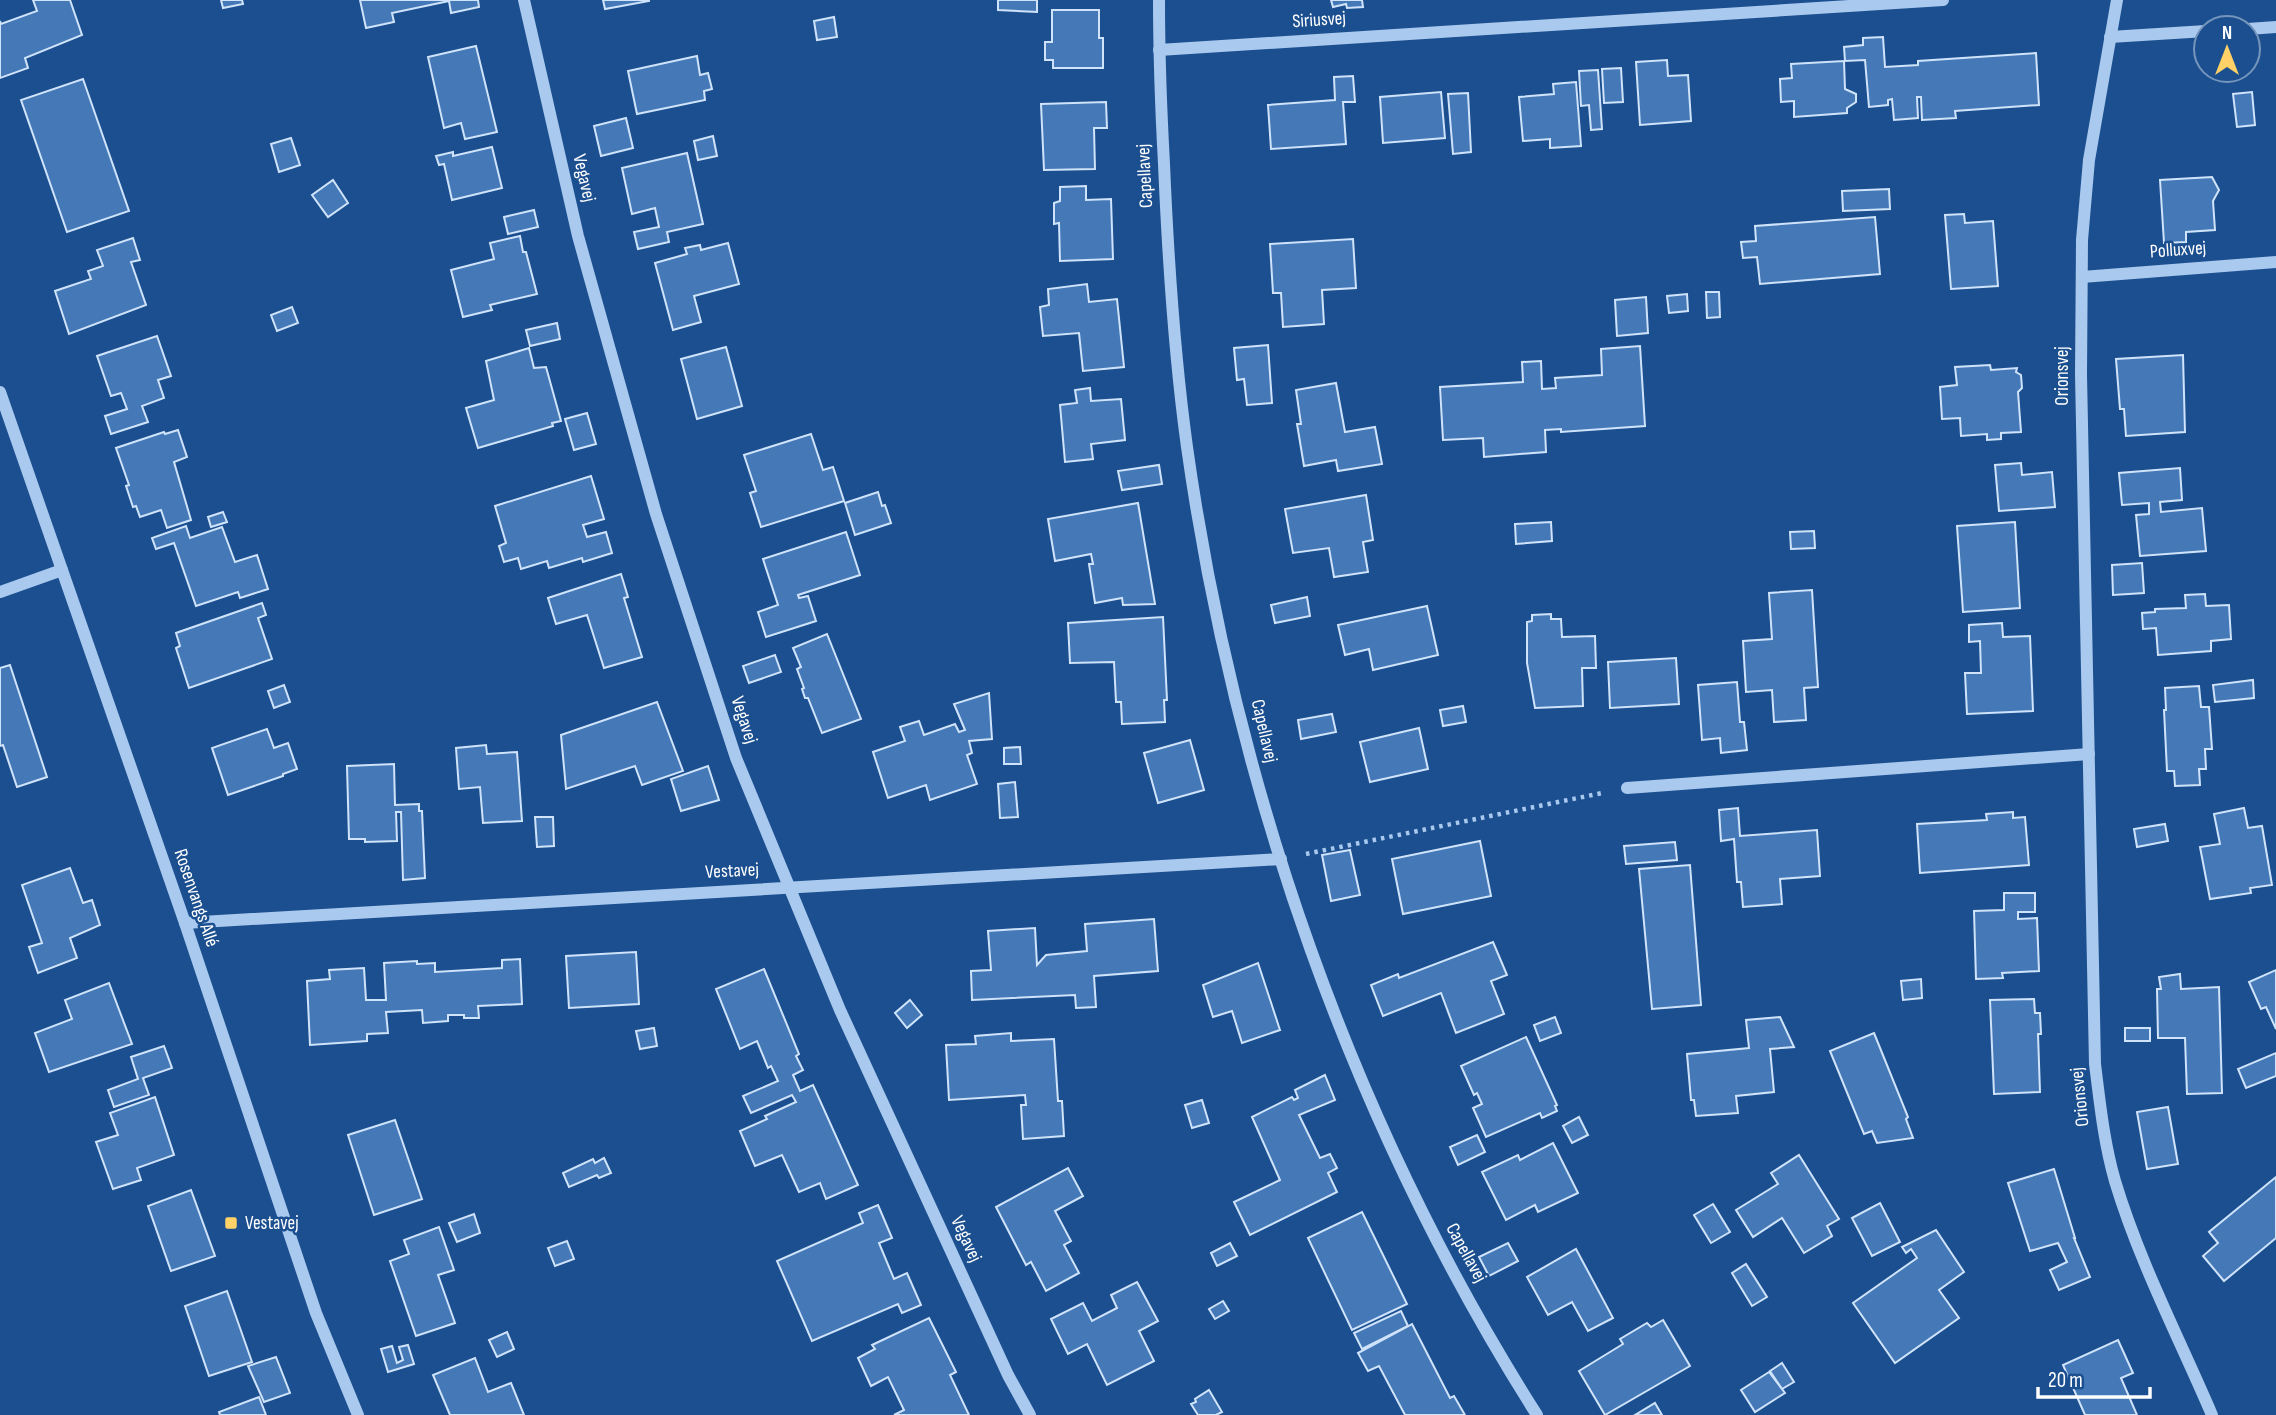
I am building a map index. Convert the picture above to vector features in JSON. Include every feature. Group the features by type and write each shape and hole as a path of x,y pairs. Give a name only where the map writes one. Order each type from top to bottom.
{"street":[{"name":"Vegavej","path":"524,0 578,236 656,514 736,758 840,1010 1008,1375 1030,1415"},
{"name":"Capellavej","path":"1159,0 1158,50 1168,264 1187,446 1216,606 1252,766 1308,946 1373,1106 1429,1226 1514,1380 1537,1415"},
{"name":"Siriusvej","path":"1158,50 1943,0"},
{"name":"Orionsvej","path":"2117,0 2089,160 2082,240 2081,375 2095,1064 2102,1128 2115,1181 2137,1243 2212,1415"},
{"path":"2110,37 2192,32"},
{"name":"Polluxvej","path":"2082,277 2276,262"},
{"name":"Rosenvangs Allé","path":"0,392 185,923 316,1313 358,1415"},
{"path":"0,592 62,570"},
{"path":"1627,788 2089,754"},
{"name":"Vestavej","path":"185,923 1281,859"}],"path":[{"path":"1281,859 1579,799"}],"building":[{"path":"33,0 70,0 82,35 25,58 28,68 0,78 0,21 1,24 37,11"},
{"path":"221,0 242,0 243,4 223,8"},
{"path":"360,0 478,0 479,7 451,13 449,1 392,13 394,22 366,28"},
{"path":"603,0 649,0 649,1 605,9"},
{"path":"998,0 1037,0 1037,12 998,10"},
{"path":"1331,0 1362,0 1363,7 1347,8 1346,4 1333,7"},
{"path":"1052,10 1099,10 1103,68 1053,68 1053,60 1045,60 1045,42 1052,42"},
{"path":"834,17 837,37 817,40 814,21"},
{"path":"1883,37 1885,67 1918,65 1918,61 2036,53 2039,105 1955,111 1956,118 1922,120 1921,97 1917,97 1918,118 1894,120 1892,99 1888,100 1888,105 1869,107 1865,60 1845,61 1844,47 1863,45 1863,38"},
{"path":"476,46 497,132 465,139 461,123 444,128 428,57"},
{"path":"697,56 700,75 708,73 712,89 704,91 705,100 637,114 628,71"},
{"path":"1667,60 1668,76 1688,75 1691,121 1640,125 1636,62"},
{"path":"1844,61 1845,89 1856,94 1856,102 1847,108 1847,113 1794,117 1794,101 1781,102 1780,79 1792,78 1791,64"},
{"path":"1621,68 1623,102 1604,103 1602,69"},
{"path":"1598,70 1602,129 1591,130 1589,105 1581,106 1579,71"},
{"path":"1353,76 1355,102 1343,102 1346,144 1271,149 1268,105 1335,100 1334,77"},
{"path":"83,79 129,211 67,232 21,100"},
{"path":"1576,82 1581,146 1550,148 1550,139 1523,141 1519,97 1554,94 1553,84"},
{"path":"1441,92 1445,138 1383,143 1380,97"},
{"path":"2252,92 2255,125 2237,127 2233,94"},
{"path":"1468,93 1471,152 1453,154 1448,94"},
{"path":"1106,102 1107,128 1094,128 1095,169 1044,170 1041,104"},
{"path":"626,118 633,148 601,156 594,126"},
{"path":"713,136 717,156 698,160 694,141"},
{"path":"291,138 300,165 279,172 271,144"},
{"path":"492,147 502,188 452,200 444,164 439,165 436,156 453,152 453,156"},
{"path":"687,153 703,224 667,232 669,242 638,249 634,232 659,227 655,208 632,214 622,168"},
{"path":"2212,177 2219,190 2213,201 2215,230 2186,232 2186,242 2164,243 2160,180"},
{"path":"333,180 348,203 328,217 312,195"},
{"path":"1086,186 1086,200 1111,199 1113,259 1060,261 1059,223 1054,224 1054,203 1060,201 1060,187"},
{"path":"1889,189 1890,209 1843,211 1842,191"},
{"path":"534,210 538,227 508,234 504,217"},
{"path":"1964,214 1965,223 1993,221 1998,286 1951,289 1945,215"},
{"path":"1875,217 1880,274 1760,284 1757,257 1743,258 1741,242 1756,241 1755,226"},
{"path":"520,236 537,294 490,305 492,310 463,317 451,270 494,259 490,243"},
{"path":"133,238 140,260 131,262 146,305 69,334 55,291 91,279 88,271 103,266 97,250"},
{"path":"1353,239 1356,288 1322,290 1324,324 1283,327 1281,293 1273,293 1270,244"},
{"path":"728,243 739,284 694,296 701,322 673,330 655,263 687,254 685,248 700,245 701,250"},
{"path":"1087,284 1089,302 1117,299 1124,367 1083,371 1079,333 1043,336 1040,307 1049,305 1048,289"},
{"path":"1706,292 1719,292 1720,317 1707,318"},
{"path":"1687,294 1688,311 1669,313 1667,296"},
{"path":"1646,297 1648,333 1617,336 1615,300"},
{"path":"292,307 298,323 277,331 271,315"},
{"path":"557,323 560,339 530,346 526,330"},
{"path":"157,336 171,376 158,380 164,398 142,406 148,422 111,434 105,416 127,409 121,393 111,396 97,356"},
{"path":"1268,345 1272,403 1247,405 1244,379 1237,380 1234,348"},
{"path":"1640,346 1645,426 1561,432 1561,429 1545,430 1546,452 1484,457 1483,438 1443,440 1440,387 1523,382 1522,362 1541,361 1542,389 1556,388 1555,378 1602,375 1601,349"},
{"path":"726,347 742,406 697,419 681,359"},
{"path":"529,348 534,368 546,367 561,421 552,423 553,426 478,448 466,408 494,400 486,361"},
{"path":"2183,355 2185,432 2126,436 2124,409 2120,409 2116,359"},
{"path":"1990,365 1991,370 2017,368 2016,372 2021,375 2022,388 2018,392 2021,432 2001,433 2001,439 1987,440 1987,434 1961,436 1960,418 1942,419 1940,387 1957,385 1955,367"},
{"path":"1336,383 1345,432 1375,427 1382,464 1338,471 1336,460 1304,466 1297,424 1301,424 1296,390"},
{"path":"1090,388 1091,401 1121,399 1125,440 1091,444 1093,459 1065,462 1060,405 1077,403 1075,390"},
{"path":"587,413 596,444 574,450 565,419"},
{"path":"178,430 187,457 174,462 191,520 167,528 161,510 140,517 136,506 133,507 126,486 129,485 116,448"},
{"path":"811,434 823,470 833,467 844,501 761,527 750,493 756,491 744,455"},
{"path":"2021,463 2022,475 2052,472 2055,507 1999,511 1995,465"},
{"path":"1159,465 1162,484 1122,490 1118,471"},
{"path":"2180,468 2182,500 2160,502 2161,512 2202,508 2206,551 2140,556 2136,515 2149,514 2149,503 2122,505 2119,473"},
{"path":"591,476 604,519 583,525 587,537 606,532 612,553 549,568 547,561 521,569 518,558 504,562 499,546 506,543 495,506"},
{"path":"878,492 891,523 855,535 845,503"},
{"path":"1366,495 1373,540 1363,542 1368,572 1334,577 1329,548 1293,553 1285,509"},
{"path":"1138,503 1155,604 1123,605 1122,598 1095,603 1089,564 1093,564 1091,554 1055,561 1048,519"},
{"path":"223,512 227,522 211,527 208,517"},
{"path":"1551,522 1552,541 1516,544 1515,524"},
{"path":"2015,522 2020,608 1963,612 1957,526"},
{"path":"186,526 190,538 222,527 235,562 257,555 268,589 240,598 238,592 196,606 174,543 156,549 152,538"},
{"path":"1814,531 1815,548 1791,549 1790,532"},
{"path":"846,532 860,575 798,595 799,598 808,596 816,621 766,637 758,612 778,605 763,559"},
{"path":"2142,563 2144,593 2113,595 2112,565"},
{"path":"621,574 628,597 624,598 642,657 604,668 587,615 556,624 548,598"},
{"path":"1812,590 1818,687 1804,688 1806,720 1774,722 1772,690 1746,692 1743,641 1772,639 1769,593"},
{"path":"2205,594 2206,606 2229,605 2231,639 2211,641 2211,651 2158,655 2156,628 2143,629 2142,613 2155,612 2155,609 2186,608 2185,595"},
{"path":"1307,597 1310,616 1275,623 1271,605"},
{"path":"262,603 266,615 258,618 272,659 189,688 176,648 180,646 176,633"},
{"path":"1427,606 1438,655 1373,670 1369,649 1345,655 1338,625"},
{"path":"1551,614 1551,619 1561,619 1562,637 1595,636 1596,668 1582,668 1583,706 1535,708 1527,663 1527,622 1532,621 1532,615"},
{"path":"1163,617 1167,700 1164,700 1165,722 1122,724 1121,702 1116,702 1114,662 1070,663 1068,623"},
{"path":"2002,623 2003,637 2030,636 2033,711 1967,714 1965,673 1981,673 1980,641 1969,642 1969,625"},
{"path":"827,634 861,719 822,733 808,698 805,698 797,669 801,667 793,648"},
{"path":"775,655 781,672 749,683 743,666"},
{"path":"1676,658 1679,704 1610,708 1608,662"},
{"path":"10,665 47,777 17,787 3,745 0,746 0,668"},
{"path":"2253,680 2254,698 2215,702 2213,685"},
{"path":"1737,682 1740,722 1744,722 1747,750 1721,753 1720,738 1702,740 1698,685"},
{"path":"284,685 290,702 274,708 268,691"},
{"path":"2199,686 2201,707 2209,707 2212,749 2205,749 2206,769 2199,769 2200,785 2175,786 2174,771 2167,771 2165,688"},
{"path":"989,693 992,739 969,741 972,753 967,755 977,784 930,800 926,785 888,798 873,752 905,741 900,727 919,721 924,735 955,724 959,732 965,730 954,704"},
{"path":"657,702 683,771 642,785 635,766 566,789 561,735"},
{"path":"1463,706 1466,722 1443,726 1440,710"},
{"path":"1332,714 1336,732 1301,739 1298,720"},
{"path":"1419,728 1428,769 1370,782 1360,742"},
{"path":"267,729 274,748 288,743 297,769 228,795 212,748"},
{"path":"1190,740 1204,790 1158,803 1144,753"},
{"path":"486,745 487,754 517,752 522,821 483,823 480,787 459,789 456,748"},
{"path":"1020,747 1021,764 1004,764 1004,748"},
{"path":"394,764 395,805 419,804 419,811 422,811 425,878 403,880 401,812 396,812 397,841 365,842 365,839 349,839 347,766"},
{"path":"708,766 719,800 681,811 671,779"},
{"path":"1015,782 1018,817 1000,818 998,784"},
{"path":"1738,808 1740,836 1817,830 1820,876 1780,879 1782,904 1743,907 1741,882 1737,882 1734,839 1721,841 1719,810"},
{"path":"2244,808 2248,828 2262,826 2272,885 2250,888 2251,893 2210,899 2200,847 2220,844 2214,814"},
{"path":"2013,812 2013,818 2025,817 2029,865 1920,873 1917,824 1987,820 1986,814"},
{"path":"535,817 553,817 554,846 537,847"},
{"path":"2165,824 2168,841 2137,847 2134,829"},
{"path":"1480,841 1491,896 1403,914 1392,859"},
{"path":"1675,842 1677,860 1626,864 1624,846"},
{"path":"1350,850 1360,895 1331,901 1322,855"},
{"path":"1690,865 1701,1005 1652,1009 1639,869"},
{"path":"70,868 83,903 92,900 100,925 70,938 77,958 38,973 29,947 42,943 22,885"},
{"path":"2004,893 2035,893 2035,912 2018,912 2018,919 2037,918 2039,971 2002,973 2003,978 1976,979 1974,911 2004,910"},
{"path":"1154,919 1158,971 1094,976 1096,1007 1076,1008 1075,995 972,1000 971,971 991,970 988,931 1035,928 1037,965 1046,955 1087,951 1085,924"},
{"path":"1493,942 1507,975 1491,981 1504,1014 1456,1033 1441,993 1383,1016 1371,985 1398,974 1399,978"},
{"path":"636,952 639,1004 569,1008 566,956"},
{"path":"520,959 522,1004 478,1006 479,1018 448,1015 448,1021 423,1023 422,1010 386,1012 388,1033 367,1034 367,1041 310,1045 307,981 330,979 329,970 364,968 366,1000 386,1000 384,963 435,963 435,972 502,968 502,960"},
{"path":"1258,963 1280,1030 1242,1043 1232,1011 1213,1017 1203,985"},
{"path":"764,969 799,1054 796,1056 803,1070 793,1075 800,1091 813,1085 858,1185 826,1199 820,1183 799,1192 782,1155 755,1166 740,1131 796,1102 792,1095 751,1113 743,1096 778,1081 771,1066 768,1068 757,1041 740,1049 716,989"},
{"path":"2276,970 2276,1029 2266,1007 2261,1009 2249,982"},
{"path":"2180,974 2181,989 2219,987 2222,1093 2187,1094 2185,1038 2158,1038 2157,989 2161,989 2159,977"},
{"path":"1921,979 1922,998 1903,1000 1901,981"},
{"path":"109,983 132,1044 49,1072 35,1033 72,1019 65,1000"},
{"path":"2034,999 2035,1013 2040,1013 2040,1092 1994,1094 1990,1000"},
{"path":"910,1000 922,1015 907,1028 895,1013"},
{"path":"1555,1017 1561,1033 1540,1041 1534,1025"},
{"path":"1780,1017 1794,1047 1770,1049 1774,1092 1736,1096 1738,1113 1696,1116 1694,1100 1691,1100 1687,1054 1749,1048 1746,1020"},
{"path":"654,1028 657,1046 640,1049 636,1031"},
{"path":"2125,1028 2150,1028 2150,1041 2125,1041"},
{"path":"1011,1033 1011,1041 1054,1039 1058,1101 1062,1101 1064,1136 1023,1139 1021,1105 1026,1105 1025,1095 949,1100 946,1045 976,1044 975,1036"},
{"path":"1874,1033 1908,1117 1906,1119 1913,1138 1877,1143 1872,1131 1864,1134 1830,1051"},
{"path":"1526,1037 1557,1105 1557,1111 1542,1118 1540,1113 1486,1137 1473,1108 1482,1104 1477,1093 1474,1095 1461,1066"},
{"path":"164,1046 172,1068 143,1078 149,1095 114,1107 108,1090 138,1079 131,1057"},
{"path":"2276,1053 2276,1076 2246,1088 2238,1069"},
{"path":"1325,1075 1335,1100 1299,1115 1320,1158 1330,1154 1337,1168 1328,1173 1337,1192 1250,1235 1234,1202 1280,1180 1252,1117 1292,1097 1294,1100 1298,1098 1295,1090"},
{"path":"155,1097 174,1155 137,1168 141,1180 113,1189 96,1142 118,1135 110,1113"},
{"path":"1202,1100 1209,1123 1192,1128 1185,1105"},
{"path":"2168,1107 2178,1164 2147,1169 2137,1112"},
{"path":"1579,1117 1588,1135 1572,1143 1563,1126"},
{"path":"395,1120 422,1199 374,1215 348,1135"},
{"path":"1477,1135 1485,1152 1458,1165 1450,1147"},
{"path":"1553,1143 1578,1193 1538,1212 1535,1205 1506,1220 1482,1172 1518,1155 1520,1160"},
{"path":"1799,1155 1839,1219 1827,1226 1832,1236 1804,1253 1782,1218 1753,1237 1736,1210 1778,1184 1771,1173"},
{"path":"604,1158 611,1173 599,1178 597,1175 569,1187 563,1173 593,1159 595,1163"},
{"path":"1068,1168 1083,1196 1055,1211 1071,1241 1064,1245 1079,1273 1046,1291 1031,1262 1026,1265 996,1207"},
{"path":"2054,1169 2074,1238 2090,1277 2059,1290 2050,1270 2067,1262 2058,1243 2030,1251 2008,1183"},
{"path":"2276,1177 2276,1238 2224,1281 2203,1256 2218,1243 2209,1232"},
{"path":"191,1190 215,1256 171,1271 148,1206"},
{"path":"1880,1203 1900,1242 1872,1256 1852,1218"},
{"path":"1713,1204 1730,1232 1711,1243 1694,1215"},
{"path":"878,1205 892,1238 879,1243 894,1279 907,1273 921,1305 902,1313 898,1304 812,1341 777,1261 863,1223 859,1213"},
{"path":"1362,1212 1407,1304 1352,1330 1308,1238"},
{"path":"474,1214 480,1233 457,1242 449,1223"},
{"path":"439,1227 454,1270 438,1275 455,1323 416,1336 390,1261 409,1254 404,1240"},
{"path":"1936,1230 1964,1272 1939,1290 1959,1318 1895,1363 1853,1303 1917,1258 1911,1249 1906,1253 1902,1247"},
{"path":"567,1241 574,1259 555,1266 548,1248"},
{"path":"1230,1243 1237,1256 1217,1266 1211,1253"},
{"path":"1508,1243 1518,1261 1489,1276 1479,1257"},
{"path":"1576,1249 1613,1318 1588,1331 1572,1302 1548,1315 1527,1277"},
{"path":"1746,1264 1767,1297 1752,1306 1732,1273"},
{"path":"1137,1282 1158,1321 1139,1331 1154,1361 1107,1385 1087,1344 1068,1354 1051,1319 1083,1303 1092,1321 1117,1308 1111,1295"},
{"path":"227,1291 252,1362 209,1376 185,1306"},
{"path":"1223,1301 1229,1311 1215,1319 1209,1309"},
{"path":"1401,1311 1408,1326 1362,1349 1354,1333"},
{"path":"929,1318 956,1372 950,1375 969,1415 894,1415 904,1410 888,1377 871,1386 858,1358 875,1349 872,1345"},
{"path":"1663,1320 1690,1366 1605,1415 1579,1371 1623,1344 1620,1339 1647,1323 1651,1327"},
{"path":"1412,1324 1450,1398 1454,1396 1465,1415 1405,1415 1379,1366 1368,1371 1358,1353"},
{"path":"507,1332 514,1349 497,1357 489,1340"},
{"path":"2118,1340 2133,1373 2121,1378 2137,1415 2085,1415 2063,1365"},
{"path":"408,1345 414,1364 388,1372 381,1349 392,1346 397,1363 403,1360 399,1347"},
{"path":"276,1357 290,1393 264,1402 248,1366"},
{"path":"475,1358 488,1392 511,1383 524,1415 450,1415 433,1375"},
{"path":"1782,1363 1794,1382 1782,1389 1770,1371"},
{"path":"1769,1372 1785,1393 1755,1412 1741,1390"},
{"path":"1209,1390 1222,1412 1216,1415 1198,1415 1191,1404"},
{"path":"259,1397 266,1415 220,1415 219,1412"},
{"path":"1655,1403 1662,1415 1635,1415"}],"place":[{"name":"Vestavej","path":"231,1223"}]}
